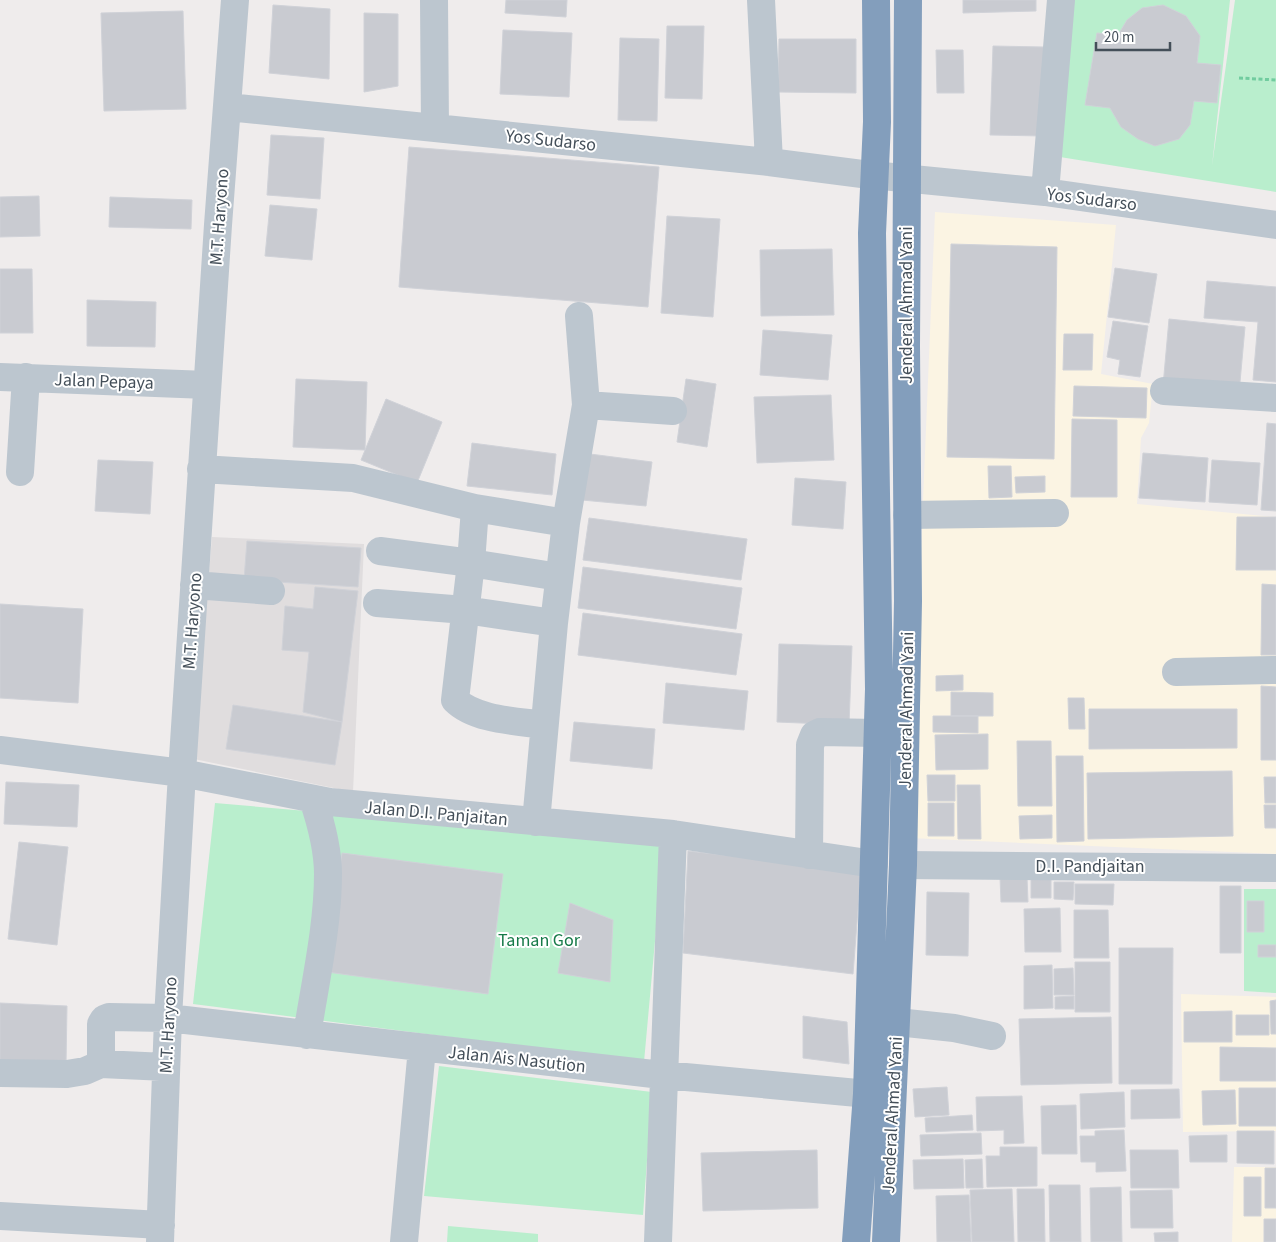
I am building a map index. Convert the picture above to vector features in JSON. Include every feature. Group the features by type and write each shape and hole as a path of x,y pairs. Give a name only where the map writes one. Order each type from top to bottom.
{"highway":[{"name":"Jenderal Ahmad Yani","path":"876,0 877,94 872,233 879,689 874,864 886,1242"},
{"name":"Jenderal Ahmad Yani","path":"856,1242 880,1096 897,1022 903,865 908,601 906,346 908,0"}],"street":[{"name":"M.T. Haryono","path":"161,1233 168,1018 182,773 207,385 235,0"},
{"path":"434,0 434,128"},
{"path":"761,0 769,162"},
{"path":"1045,192 1061,0"},
{"name":"Yos Sudarso","path":"228,107 1045,192 1276,225"},
{"path":"536,822 559,577 586,405 579,316"},
{"path":"13,377 20,472"},
{"name":"Jalan Pepaya","path":"13,377 207,385"},
{"path":"1164,391 1276,398"},
{"path":"586,405 673,411"},
{"path":"202,469 353,478 475,508 566,523"},
{"path":"475,508 471,563 454,700 462,707 481,714 544,725"},
{"path":"907,515 1055,513"},
{"path":"380,551 559,577"},
{"path":"194,586 271,591"},
{"path":"377,603 464,610 554,623"},
{"path":"1176,672 1276,670"},
{"path":"809,854 810,745 814,735 820,732 878,733"},
{"name":"Jalan D.I. Panjaitan","path":"0,750 182,773 350,805 674,834 874,864"},
{"path":"307,1035 325,922 328,874 326,848 313,799"},
{"path":"658,1242 663,1075 674,834"},
{"name":"D.I. Pandjaitan","path":"903,865 1276,868"},
{"name":"Jalan Ais Nasution","path":"101,1064 101,1024 104,1019 108,1017 168,1018 663,1075 880,1096"},
{"path":"897,1022 954,1028 992,1036"},
{"path":"404,1242 422,1048"},
{"path":"0,1073 67,1074 101,1064 166,1067"},
{"path":"0,1216 161,1233"}],"path":[{"path":"1239,78 1276,80"}],"shaded area":[{"path":"935,212 1116,225 1101,374 1153,384 1149,423 1141,438 1137,504 1276,517 1276,854 909,838"},
{"path":"212,537 364,544 353,792 194,759"},
{"path":"1181,994 1276,997 1276,1131 1183,1132"},
{"path":"1234,1167 1276,1167 1276,1242 1232,1242"}],"green space":[{"path":"1073,0 1230,0 1212,166 1235,0 1276,0 1276,192 1060,157"},
{"name":"Taman Gor","path":"215,803 664,842 644,1062 193,1004"},
{"path":"1244,889 1276,889 1276,993 1244,991"},
{"path":"439,1066 652,1092 643,1215 424,1196"},
{"path":"448,1226 538,1234 538,1242 447,1242"}],"building":[{"path":"506,0 567,0 566,17 505,13"},
{"path":"963,0 1036,0 1036,11 963,13"},
{"path":"273,5 330,9 329,79 269,73"},
{"path":"1163,5 1186,16 1200,36 1197,63 1221,65 1217,103 1194,101 1190,125 1179,139 1155,146 1138,139 1121,127 1110,108 1085,105 1097,33 1118,35 1127,20 1142,8"},
{"path":"183,11 186,109 104,111 101,13"},
{"path":"364,13 398,14 398,86 364,92"},
{"path":"667,26 704,26 702,99 665,98"},
{"path":"503,30 572,33 569,97 500,94"},
{"path":"620,38 659,39 657,121 618,120"},
{"path":"779,39 856,39 856,93 778,92"},
{"path":"993,46 1044,47 1042,136 990,135"},
{"path":"936,50 963,50 964,93 937,93"},
{"path":"271,135 324,138 320,199 267,195"},
{"path":"409,147 659,167 648,307 399,287"},
{"path":"39,196 40,236 0,237 0,197"},
{"path":"110,197 192,200 191,229 109,227"},
{"path":"270,205 317,209 312,260 265,256"},
{"path":"667,216 720,219 713,317 661,313"},
{"path":"951,244 1057,247 1054,459 947,457"},
{"path":"832,249 834,315 761,316 760,250"},
{"path":"1115,268 1157,274 1149,323 1108,317"},
{"path":"0,269 32,269 33,333 0,333"},
{"path":"1207,281 1276,287 1276,382 1253,380 1258,322 1204,318"},
{"path":"87,300 156,302 155,347 87,346"},
{"path":"1169,319 1245,327 1239,393 1163,386"},
{"path":"1113,321 1148,326 1140,377 1118,374 1120,360 1107,357"},
{"path":"763,330 832,335 828,380 760,375"},
{"path":"1064,334 1093,334 1092,370 1063,370"},
{"path":"296,379 367,382 365,450 293,447"},
{"path":"686,379 716,384 707,447 677,442"},
{"path":"1074,386 1147,388 1146,418 1073,416"},
{"path":"831,395 834,460 757,463 754,397"},
{"path":"386,399 442,422 417,483 361,460"},
{"path":"1072,419 1117,420 1117,497 1071,497"},
{"path":"1267,423 1276,424 1276,511 1261,510"},
{"path":"472,443 556,454 552,495 467,486"},
{"path":"1143,453 1208,458 1205,502 1139,498"},
{"path":"590,454 652,462 646,506 582,500"},
{"path":"98,460 153,462 150,514 95,511"},
{"path":"1212,460 1260,463 1257,505 1209,502"},
{"path":"988,466 1011,466 1012,497 989,498"},
{"path":"1045,476 1045,492 1016,493 1015,477"},
{"path":"795,478 846,482 843,529 792,525"},
{"path":"1237,517 1276,517 1276,570 1236,570"},
{"path":"589,518 747,539 741,580 583,560"},
{"path":"247,541 361,548 358,587 244,580"},
{"path":"583,567 742,588 736,629 578,608"},
{"path":"1262,584 1276,585 1276,655 1261,655"},
{"path":"315,587 358,591 342,722 303,712 309,652 282,650 285,606 313,609"},
{"path":"0,604 83,609 78,703 0,698"},
{"path":"583,613 742,634 736,675 578,655"},
{"path":"779,644 852,646 849,725 777,722"},
{"path":"963,675 963,690 936,691 936,676"},
{"path":"666,683 748,691 744,730 663,723"},
{"path":"1261,686 1276,687 1276,760 1261,760"},
{"path":"951,692 993,693 993,716 951,716"},
{"path":"1068,698 1084,698 1085,729 1069,729"},
{"path":"233,705 342,722 335,765 226,749"},
{"path":"1089,709 1237,709 1237,748 1089,749"},
{"path":"933,716 978,716 978,733 933,732"},
{"path":"574,722 655,729 652,769 570,761"},
{"path":"988,734 988,769 936,770 935,735"},
{"path":"1017,741 1051,741 1052,806 1018,806"},
{"path":"1056,756 1083,756 1084,841 1057,842"},
{"path":"1232,771 1233,836 1088,839 1087,773"},
{"path":"927,775 955,775 955,801 928,801"},
{"path":"1264,777 1276,777 1276,803 1265,803"},
{"path":"6,782 79,785 77,827 4,824"},
{"path":"957,785 980,785 981,839 958,839"},
{"path":"928,803 954,803 954,836 928,836"},
{"path":"1264,805 1276,805 1276,828 1265,828"},
{"path":"1052,815 1052,838 1020,839 1019,816"},
{"path":"19,842 68,847 57,945 8,939"},
{"path":"688,851 861,871 853,974 683,953"},
{"path":"342,853 503,874 488,994 327,972"},
{"path":"1000,877 1027,877 1028,902 1001,902"},
{"path":"1031,879 1051,879 1051,898 1031,898"},
{"path":"1054,882 1074,882 1073,900 1054,899"},
{"path":"1075,884 1114,884 1113,905 1075,904"},
{"path":"1220,886 1241,886 1241,953 1220,953"},
{"path":"927,892 969,893 968,956 926,955"},
{"path":"1247,901 1264,901 1264,932 1247,932"},
{"path":"570,903 613,920 610,982 558,973"},
{"path":"1060,908 1061,952 1025,952 1024,909"},
{"path":"1074,910 1108,910 1109,958 1074,958"},
{"path":"1258,945 1276,945 1276,957 1258,957"},
{"path":"1119,948 1173,948 1172,1084 1119,1084"},
{"path":"1075,962 1110,962 1110,1012 1075,1012"},
{"path":"1052,965 1053,1008 1024,1009 1024,966"},
{"path":"1073,968 1074,995 1054,995 1054,969"},
{"path":"1074,996 1074,1009 1055,1009 1055,997"},
{"path":"1276,1000 1276,1034 1271,1034 1270,1001"},
{"path":"0,1003 67,1006 66,1066 0,1064"},
{"path":"1232,1011 1232,1042 1184,1042 1184,1012"},
{"path":"1236,1015 1269,1015 1269,1035 1236,1035"},
{"path":"803,1016 847,1022 849,1064 803,1058"},
{"path":"1111,1017 1112,1083 1021,1085 1019,1019"},
{"path":"1220,1047 1276,1048 1276,1081 1220,1081"},
{"path":"947,1087 949,1115 915,1117 913,1089"},
{"path":"1239,1088 1276,1088 1276,1126 1239,1126"},
{"path":"1179,1089 1180,1118 1131,1119 1131,1090"},
{"path":"1235,1090 1236,1124 1203,1125 1202,1091"},
{"path":"1124,1092 1125,1127 1081,1129 1080,1094"},
{"path":"1022,1096 1024,1143 1004,1144 1004,1130 977,1131 976,1097"},
{"path":"1076,1105 1077,1154 1042,1154 1041,1106"},
{"path":"972,1115 973,1130 926,1132 925,1118"},
{"path":"1124,1130 1126,1171 1096,1172 1096,1162 1081,1162 1080,1136 1095,1136 1095,1131"},
{"path":"1237,1131 1274,1131 1274,1164 1237,1163"},
{"path":"981,1133 982,1154 921,1156 920,1135"},
{"path":"1227,1135 1227,1162 1190,1162 1189,1136"},
{"path":"1000,1147 1037,1147 1037,1186 987,1187 986,1156 1000,1156"},
{"path":"817,1150 818,1208 703,1211 701,1153"},
{"path":"1130,1150 1178,1150 1179,1188 1131,1188"},
{"path":"963,1159 964,1188 914,1189 913,1160"},
{"path":"982,1159 983,1188 966,1188 965,1160"},
{"path":"1265,1168 1276,1168 1276,1208 1265,1208"},
{"path":"1244,1177 1261,1177 1261,1216 1244,1216"},
{"path":"1049,1185 1080,1185 1081,1242 1050,1242"},
{"path":"1121,1187 1122,1242 1091,1242 1090,1188"},
{"path":"1012,1189 1014,1242 972,1242 970,1190"},
{"path":"1017,1189 1044,1189 1045,1242 1018,1242"},
{"path":"1172,1190 1173,1228 1131,1228 1130,1191"},
{"path":"969,1195 971,1242 937,1242 936,1196"},
{"path":"1264,1219 1276,1219 1276,1242 1264,1242"},
{"path":"1178,1232 1178,1242 1155,1242 1154,1233"}]}
